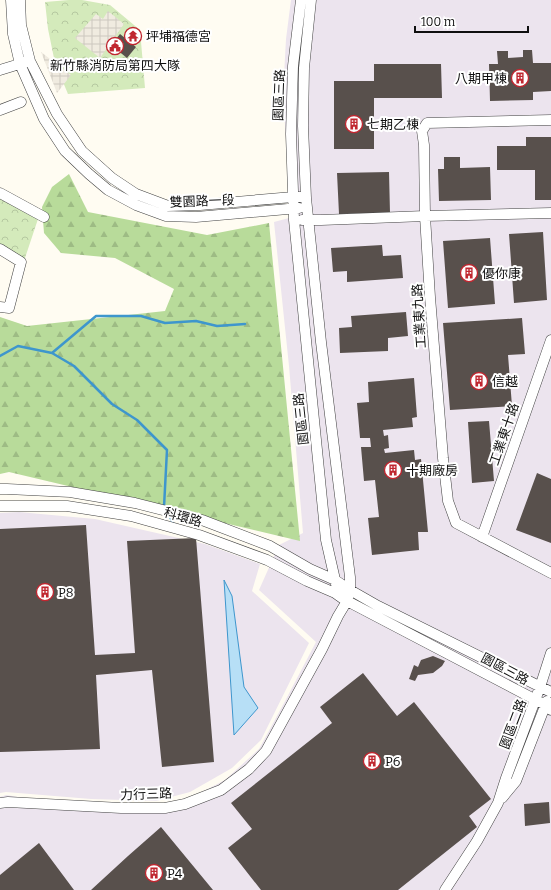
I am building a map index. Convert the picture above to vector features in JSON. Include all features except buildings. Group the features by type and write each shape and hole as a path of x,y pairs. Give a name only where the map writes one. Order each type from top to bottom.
{"street":[{"name":"雙園路一段","path":"11,0 13,34 25,62 44,120 65,151 108,190 136,205 166,216 196,216 294,208 306,202"},
{"name":"雙園路一段","path":"20,0 25,62 82,151 112,178 136,194 168,206 200,205 293,197 306,202"},
{"name":"園區三路","path":"301,0 293,66 291,134 294,220 325,524 335,586"},
{"name":"園區三路","path":"311,0 304,68 303,126 306,202 321,342 350,577 350,590 540,687 551,691"},
{"path":"0,70 25,62"},
{"path":"0,110 21,102"},
{"name":"工業東九路","path":"551,120 427,123 422,131 424,145 425,216 443,458 448,501 456,524 551,573"},
{"path":"0,193 44,217"},
{"path":"294,220 308,221 551,213"},
{"path":"0,249 21,262 9,308 0,307"},
{"name":"工業東十路","path":"482,537 551,340"},
{"name":"科環路","path":"0,489 70,492 134,503 202,520 270,546 314,571 335,586 347,601"},
{"name":"科環路","path":"0,506 67,506 131,516 199,535 267,560 307,580 350,590"},
{"path":"314,571 318,572 327,569 330,566 330,561"},
{"path":"335,586 338,616"},
{"name":"力行三路","path":"0,803 8,802 122,808 165,808 185,804 220,790 249,769 266,751 322,649 347,601 350,590"},
{"name":"園區三路","path":"347,601 536,700 548,708"},
{"name":"園區二路","path":"445,890 477,841 498,803 536,700 551,653"},
{"name":"園區二路","path":"498,803 516,781 548,708 551,691"}],"shaded area":[{"path":"291,0 551,0 551,890 0,890 0,797 6,795 37,800 156,805 192,797 225,780 259,749 316,642 259,590 279,545 303,533 289,366 274,222 289,218 289,186 283,94 286,39"},
{"path":"108,11 124,24 100,58 75,38 96,14 103,19"},
{"path":"41,52 71,75 57,93"},
{"path":"19,512 95,519 205,544 260,564 252,591 309,643 261,740 232,768 190,792 156,801 91,799 6,792 0,793 0,513"}],"green space":[{"path":"82,0 110,5 140,30 145,88 68,94 55,63 48,29 45,2"},
{"path":"69,174 88,212 207,235 269,223 300,541 9,472 0,474 0,317 27,326 165,311 174,289 115,258 61,253 44,233 42,207 52,187"},
{"path":"0,197 39,216 24,261 0,246"}],"water":[{"path":"224,580 232,596 244,687 258,708 234,735"}],"waterway":[{"path":"52,353 96,316 141,316 165,323 196,321 217,326 245,324"},
{"path":"0,356 18,346 52,353 74,366 112,404 137,420 167,450 164,507"},
{"path":"169,515 174,525"}],"place":[{"name":"坪埔福德宮","path":"133,36"},
{"name":"新竹縣消防局第四大隊","path":"115,46"},
{"name":"八期甲棟","path":"520,78"},
{"name":"七期乙棟","path":"354,124"},
{"name":"優你康","path":"469,273"},
{"name":"信越","path":"479,381"},
{"name":"十期廠房","path":"393,470"},
{"name":"P8","path":"45,592"},
{"name":"P6","path":"372,761"},
{"name":"P4","path":"154,873"}]}
